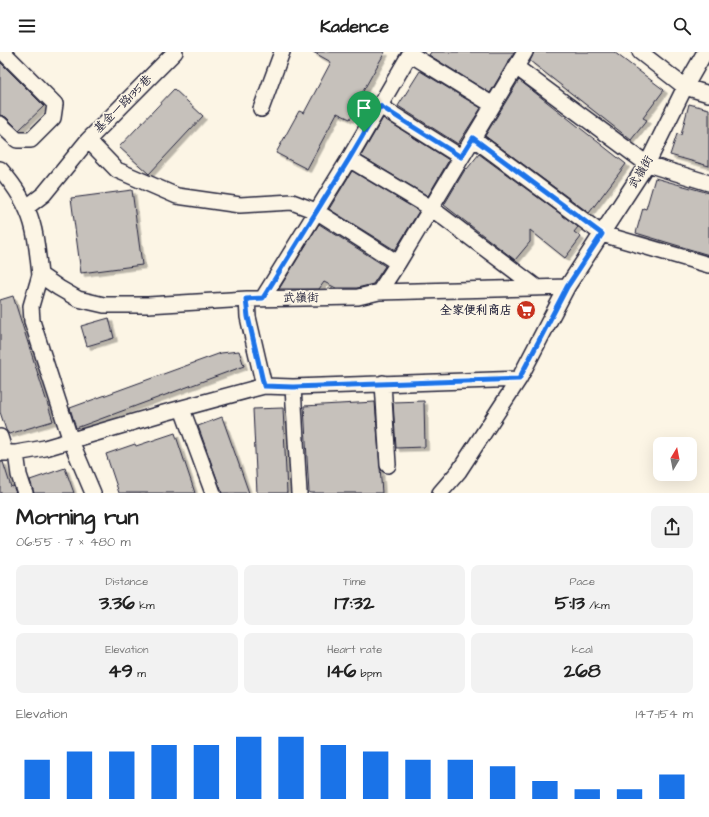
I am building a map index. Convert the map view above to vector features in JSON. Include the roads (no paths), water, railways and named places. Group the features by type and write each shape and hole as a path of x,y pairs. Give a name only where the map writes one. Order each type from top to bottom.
{"street":[{"path":"0,124 17,140 31,140 53,118 55,104 3,52"},
{"name":"基金一路135巷","path":"26,207 44,194 88,140 175,52"},
{"path":"261,109 282,52"},
{"path":"640,52 685,87 709,94"},
{"name":"武嶺街","path":"440,493 459,471 519,379 567,287 647,164 685,87 705,52"},
{"path":"263,298 349,159 410,53 493,105"},
{"path":"379,292 398,264 523,53"},
{"path":"516,67 647,164 709,183"},
{"path":"380,106 461,157"},
{"path":"473,138 602,234 709,265"},
{"path":"88,140 117,170 177,196 240,205 292,202 316,211 398,264"},
{"path":"349,159 431,208 536,287"},
{"path":"0,170 14,185 26,207 32,224 40,275 31,306 32,321 71,441 94,493"},
{"name":"武嶺街","path":"40,275 58,288 78,299 104,304 148,305 263,298 358,296 379,292 567,287"},
{"path":"246,299 248,317 264,386"},
{"path":"7,453 45,448 264,386 293,387 519,379"},
{"path":"383,383 388,465"},
{"path":"293,387 299,493"},
{"path":"182,409 213,493"},
{"path":"0,437 19,475 25,493"}],"place":[{"name":"全家便利商店","path":"526,310"}]}
